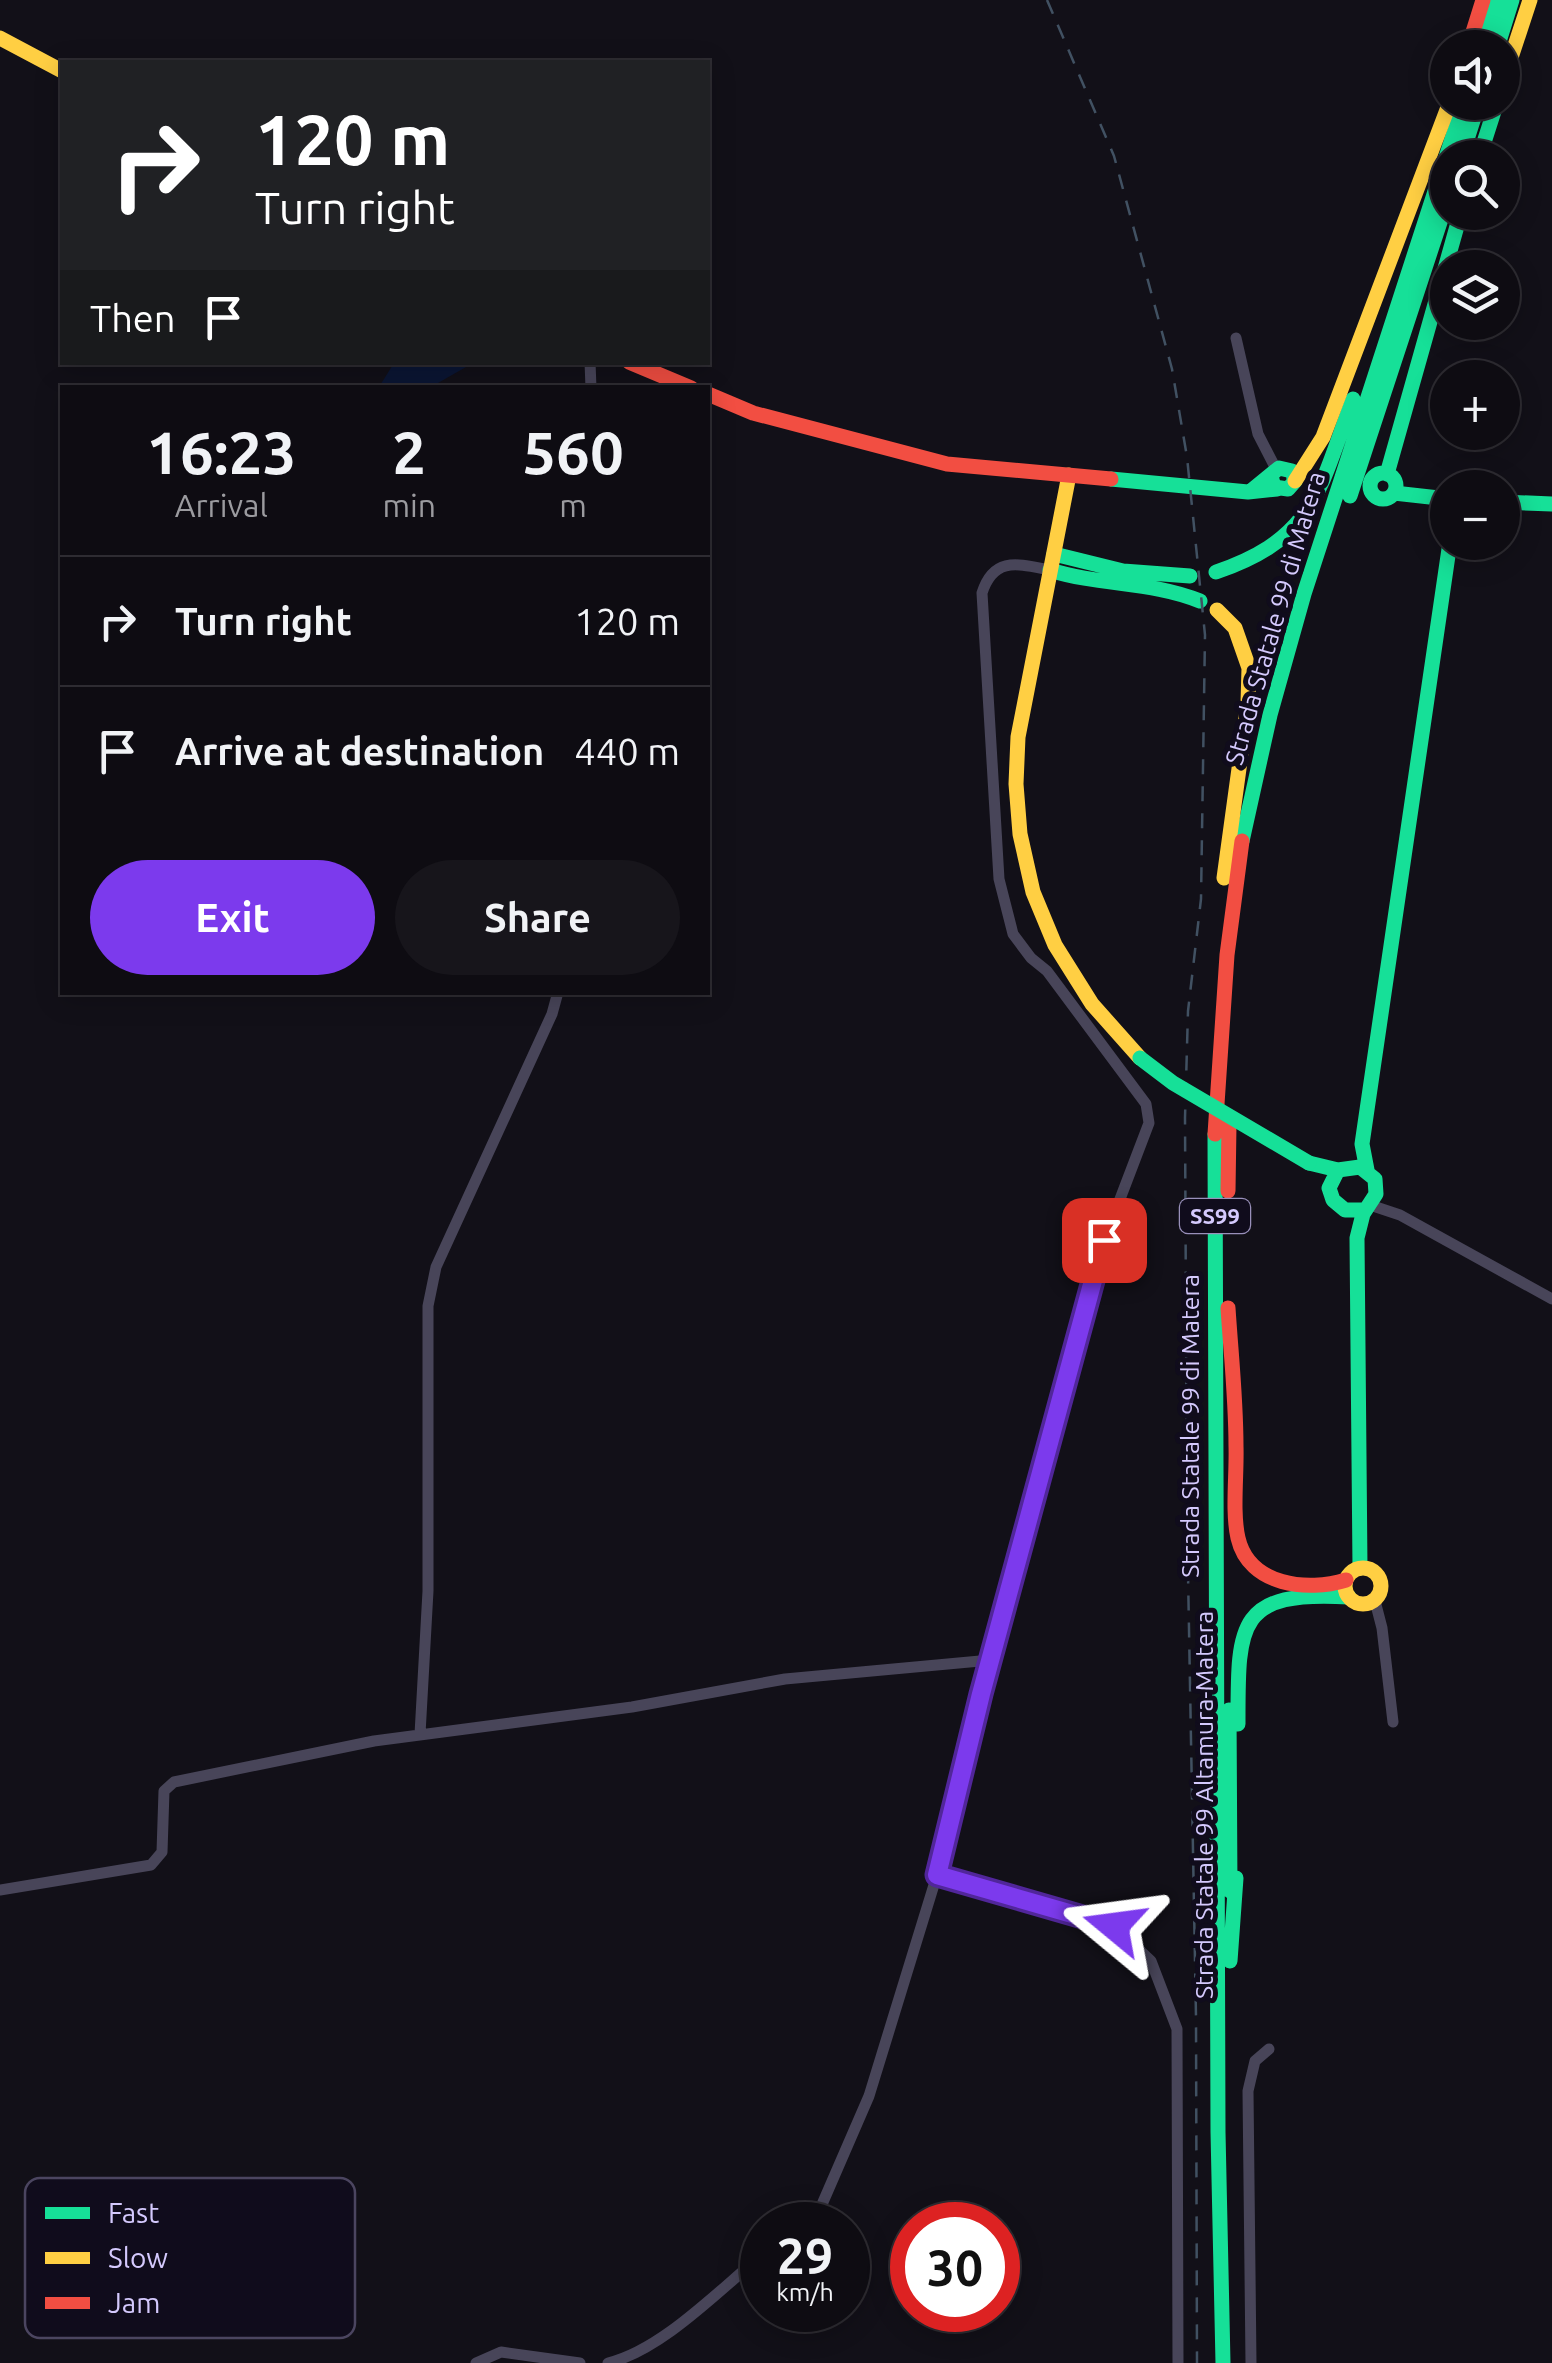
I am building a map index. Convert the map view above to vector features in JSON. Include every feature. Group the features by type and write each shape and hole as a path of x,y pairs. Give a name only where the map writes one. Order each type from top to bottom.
{"main road":[{"path":"1474,30 1483,0"},
{"path":"1488,30 1498,0"},
{"path":"1503,30 1512,0"},
{"path":"1520,30 1530,0"},
{"path":"0,38 60,70"},
{"path":"710,395 753,413 947,464 1248,492 1282,477 1313,456 1443,120"},
{"name":"Strada Statale 99 di Matera","path":"1223,2363 1217,2014 1214,1154 1222,1006 1243,838 1265,734 1303,599 1458,120"},
{"name":"Strada Statale 99 Altamura-Matera","path":"1236,2363 1230,2136 1228,1308 1228,1146 1234,1007 1256,839 1303,640 1438,230"},
{"path":"1430,497 1394,493 1383,498 1372,492 1371,484 1375,476 1387,474 1456,230"},
{"path":"1216,572 1246,564 1271,551 1291,536 1306,517 1412,258"},
{"path":"637,365 684,385"},
{"path":"1070,475 1018,737 1020,834 1033,892 1055,945 1092,1004 1140,1058 1174,1083 1310,1164 1329,1188 1334,1203 1364,1204"},
{"path":"1520,503 1552,504"},
{"path":"1228,1308 1236,1421 1238,1539 1257,1569 1275,1581 1296,1587 1322,1587 1346,1580 1360,1568 1357,1238 1364,1204 1375,1179 1367,1170 1362,1144 1447,560"},
{"path":"1052,562 1190,576"},
{"path":"1052,562 1082,580 1162,586 1200,601"},
{"path":"1214,1154 1211,1050 1218,943 1250,685 1242,640 1217,610"},
{"path":"1329,1188 1362,1144"},
{"path":"1310,1164 1367,1170"},
{"path":"1230,1961 1242,1631 1251,1616 1278,1596 1323,1594 1348,1597 1358,1604 1375,1601 1381,1591 1380,1579 1372,1570 1360,1568"},
{"path":"1346,1580 1348,1597"}],"street":[{"path":"1236,338 1258,434 1282,477"},
{"path":"823,2202 868,2096 937,1875 1104,1240 1149,1124 1146,1104 1047,971 1013,934 999,879 982,593 987,578 1004,566 1052,562"},
{"path":"420,1734 428,1592 428,1306 436,1267 557,995"},
{"path":"1364,1204 1400,1215 1552,1300"},
{"path":"1375,1601 1393,1722"},
{"path":"0,1890 151,1865 162,1852 164,1791 174,1782 420,1734 632,1708 785,1679 991,1660"},
{"path":"937,1875 1114,1926 1151,1961 1177,2029 1178,2363"},
{"path":"1250,2363 1248,2092 1254,2061 1269,2049"},
{"path":"608,2363 623,2359 660,2337 740,2273"},
{"path":"476,2363 501,2352 580,2363"}],"water":[{"path":"392,365 470,365 434,385 380,385"}],"railway":[{"path":"1047,0 1114,156 1172,369 1187,457 1205,635 1201,899 1188,1011 1185,1118 1197,2363"}],"traffic: fast":[{"path":"1488,30 1498,0"},
{"path":"1503,30 1512,0"},
{"path":"1242,841 1270,715 1304,594 1458,120"},
{"path":"1467,140 1473,120"},
{"path":"1485,140 1491,120"},
{"path":"1350,496 1437,230"},
{"path":"1387,474 1456,230"},
{"path":"1216,572 1275,543 1294,526 1321,484 1353,399"},
{"path":"1252,490 1279,468 1292,471 1295,481 1288,489 1274,487 1271,476"},
{"path":"1383,473 1392,477 1396,486 1392,495 1383,499 1374,495 1370,486 1374,477 1383,473"},
{"path":"1111,479 1248,492 1277,489"},
{"path":"1394,493 1430,497"},
{"path":"1520,503 1552,504"},
{"path":"1054,554 1123,571 1190,576"},
{"path":"1367,1170 1362,1144 1447,560"},
{"path":"1050,570 1163,590 1200,601"},
{"path":"1140,1058 1173,1083 1309,1163"},
{"path":"1215,1134 1218,2132 1223,2363"},
{"path":"1309,1163 1338,1170 1360,1167 1375,1179 1376,1194 1363,1214 1357,1238 1360,1568"},
{"path":"1338,1170 1329,1188 1333,1200 1345,1210 1363,1210"},
{"path":"1238,1724 1239,1661 1251,1621 1264,1608 1284,1600 1349,1597"},
{"path":"1229,1710 1230,1891"},
{"path":"1230,1961 1236,1878"}],"traffic: slow":[{"path":"1520,30 1530,0"},
{"path":"0,38 60,70"},
{"path":"1295,481 1323,437 1443,120"},
{"path":"1069,475 1018,737 1020,834 1033,892 1055,945 1092,1004 1140,1058"},
{"path":"1217,610 1235,628 1249,668 1248,703 1224,878"},
{"path":"1363,1568 1376,1573 1381,1586 1376,1599 1363,1604 1350,1599 1345,1586 1350,1573 1363,1568"}],"traffic: jam":[{"path":"1474,30 1483,0"},
{"path":"636,365 684,385"},
{"path":"710,395 753,413 947,464 1111,479"},
{"path":"1215,1134 1227,955 1242,841"},
{"path":"1228,1191 1229,1125"},
{"path":"1228,1308 1236,1429 1235,1516 1244,1554 1267,1576 1282,1581 1315,1585 1346,1580"}],"route":[{"path":"1104,1240 981,1694 937,1875 1114,1926"}]}
